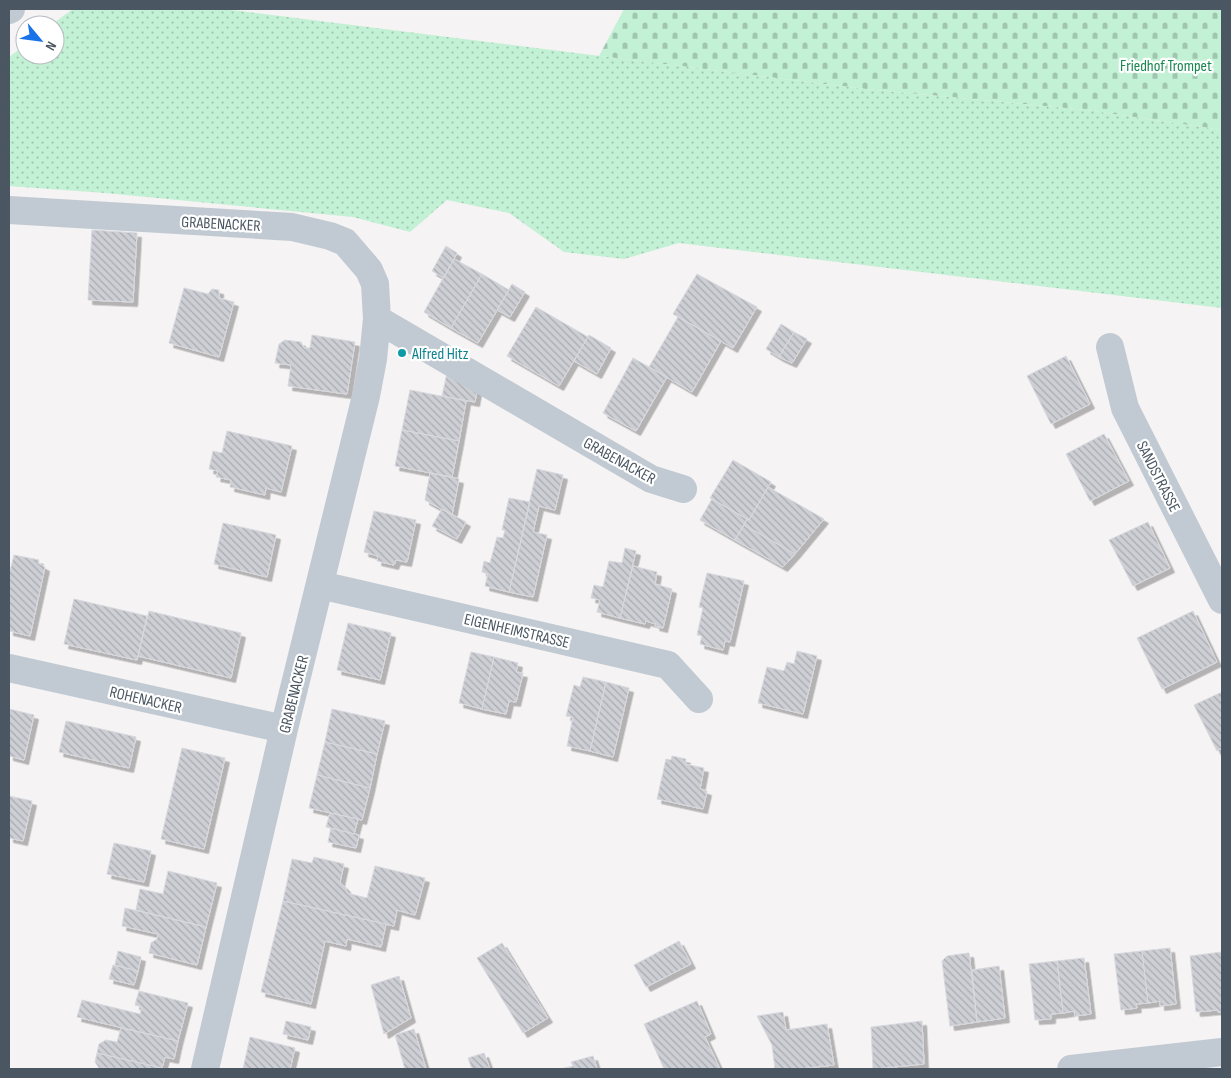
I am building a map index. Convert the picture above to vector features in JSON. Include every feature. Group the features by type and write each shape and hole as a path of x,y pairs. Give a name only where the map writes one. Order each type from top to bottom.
{"street":[{"name":"GRABENACKER","path":"9,210 292,227 330,236 344,242 369,270 375,284 377,319 373,359 366,396 284,730 205,1069"},
{"name":"GRABENACKER","path":"377,319 651,479 683,490"},
{"name":"SANDSTRASSE","path":"1110,347 1125,408 1214,563 1222,600"},
{"name":"EIGENHEIMSTRASSE","path":"320,585 668,665 699,699"},
{"name":"ROHENACKER","path":"9,668 284,730"},
{"path":"1071,1069 1222,1052"}],"green space":[{"path":"73,9 223,9 865,89 1086,110 1222,130 1222,308 679,243 624,259 564,252 509,213 447,200 410,232 353,217 105,193 9,186 9,57 15,52 15,65 65,65 65,15"},
{"name":"Friedhof Trompet","path":"624,9 1222,9 1222,130 1086,110 865,89 599,56"}],"building":[{"path":"92,230 137,233 133,302 88,300"},
{"path":"446,246 457,253 444,278 432,271"},
{"path":"454,259 482,274 451,328 424,312"},
{"path":"482,274 509,290 478,343 451,328"},
{"path":"697,274 757,307 733,348 673,314"},
{"path":"512,284 525,292 510,317 497,310"},
{"path":"184,288 208,294 212,289 219,290 219,298 234,302 219,357 169,343"},
{"path":"536,307 588,337 559,386 507,356"},
{"path":"678,317 721,341 692,392 649,367"},
{"path":"781,324 794,332 779,357 766,349"},
{"path":"794,332 807,339 792,363 779,357"},
{"path":"312,335 355,342 347,394 288,386 291,365 275,363 279,344 285,340 301,342 304,348 310,348"},
{"path":"589,335 611,348 597,374 574,361"},
{"path":"1066,356 1090,404 1051,424 1027,376"},
{"path":"633,358 667,377 636,431 603,413"},
{"path":"447,373 477,391 475,402 442,396"},
{"path":"410,390 466,401 459,441 402,430"},
{"path":"402,430 459,441 452,477 395,466"},
{"path":"227,431 292,446 281,492 266,488 265,495 230,487 231,480 216,477 218,471 209,469 213,451 222,453"},
{"path":"1104,434 1129,481 1090,501 1066,454"},
{"path":"733,460 771,482 749,520 710,498"},
{"path":"537,469 563,475 555,510 539,506 533,532 547,535 533,597 509,592"},
{"path":"430,473 459,479 452,515 425,500"},
{"path":"768,487 824,519 795,554 744,525 747,519 749,520"},
{"path":"509,498 530,502 509,592 485,586 488,574 482,572 484,561 490,563 497,537 503,538 505,530 502,530"},
{"path":"712,499 747,519 735,540 700,520"},
{"path":"442,509 466,522 457,539 432,526"},
{"path":"374,511 416,520 407,562 396,560 394,565 377,561 378,556 364,552"},
{"path":"1148,522 1170,568 1133,586 1109,540"},
{"path":"223,523 276,535 267,577 214,564"},
{"path":"744,525 795,554 783,567 735,540"},
{"path":"625,548 636,551 620,618 597,612 600,600 591,598 594,585 603,587 609,561 622,563"},
{"path":"14,555 39,560 38,563 45,567 30,636 9,631 9,571"},
{"path":"633,566 657,572 655,584 672,589 663,628 646,621 645,624 620,618"},
{"path":"707,573 744,581 730,642 725,641 723,650 700,644 702,636 697,635 703,608 699,607"},
{"path":"74,599 147,616 137,660 64,644"},
{"path":"149,611 241,633 231,678 138,656"},
{"path":"1193,611 1217,662 1162,689 1137,638"},
{"path":"348,623 391,633 380,680 337,670"},
{"path":"797,651 817,656 803,714 758,703 767,667 784,671 787,662 794,664"},
{"path":"471,652 494,657 482,709 459,703"},
{"path":"494,657 518,663 516,672 523,673 516,702 509,701 506,714 482,709"},
{"path":"583,677 606,682 590,751 567,746 573,717 566,716 574,685 580,687"},
{"path":"606,682 629,688 613,757 590,751"},
{"path":"1222,692 1222,748 1217,751 1194,705"},
{"path":"9,709 34,715 24,760 9,756"},
{"path":"332,709 385,721 377,754 325,742"},
{"path":"66,721 136,737 129,768 59,752"},
{"path":"325,742 377,754 370,788 317,775"},
{"path":"182,748 225,758 204,849 161,839"},
{"path":"672,756 686,759 685,764 704,768 700,789 707,791 703,809 657,799 666,759 671,760"},
{"path":"317,775 370,788 362,820 309,808"},
{"path":"9,796 32,801 23,841 9,838"},
{"path":"330,813 358,819 354,834 326,827"},
{"path":"331,828 359,835 356,848 328,842"},
{"path":"114,843 151,851 144,882 107,874"},
{"path":"314,857 344,864 340,882 346,888 347,893 367,898 375,866 425,878 415,915 397,910 394,926 283,901 292,859 312,863"},
{"path":"168,871 217,883 206,927 136,910 140,889 163,894"},
{"path":"283,901 386,924 381,947 347,939 346,946 325,941 311,1004 261,992"},
{"path":"125,908 206,927 197,965 149,953 151,943 157,939 158,934 122,926"},
{"path":"679,941 691,964 646,987 634,965"},
{"path":"502,943 548,1018 523,1033 477,958"},
{"path":"1170,948 1176,1004 1160,1006 1160,1001 1148,1003 1142,951"},
{"path":"118,951 141,957 138,971 115,965"},
{"path":"1142,951 1148,1003 1136,1004 1137,1008 1121,1010 1114,954"},
{"path":"1222,952 1222,1012 1218,1012 1218,1010 1196,1012 1190,956"},
{"path":"969,953 977,1022 950,1026 942,961 947,956"},
{"path":"1084,958 1091,1014 1075,1016 1074,1011 1063,1013 1057,961"},
{"path":"1057,961 1063,1013 1051,1014 1051,1019 1035,1020 1029,964"},
{"path":"113,965 138,971 134,985 109,979"},
{"path":"999,966 1005,1018 977,1022 972,970"},
{"path":"399,976 411,1018 384,1034 371,985"},
{"path":"139,991 188,1003 178,1041 77,1017 82,1000 140,1014 142,1007 135,1005"},
{"path":"697,1001 711,1034 705,1037 720,1069 664,1069 644,1024"},
{"path":"783,1012 786,1030 827,1024 834,1065 775,1069 772,1045 757,1016"},
{"path":"286,1021 311,1027 308,1040 283,1034"},
{"path":"922,1021 924,1064 873,1069 871,1027"},
{"path":"121,1028 178,1041 174,1059 165,1057 162,1068 97,1053 99,1044 106,1040 117,1042"},
{"path":"414,1029 426,1069 405,1069 395,1035"},
{"path":"250,1037 295,1048 290,1069 243,1069"},
{"path":"97,1053 162,1069 99,1068 95,1062"},
{"path":"484,1053 490,1069 472,1069 468,1058"},
{"path":"593,1056 597,1069 561,1069 573,1066 571,1062"}],"place":[{"name":"Alfred Hitz","path":"402,353"}]}
